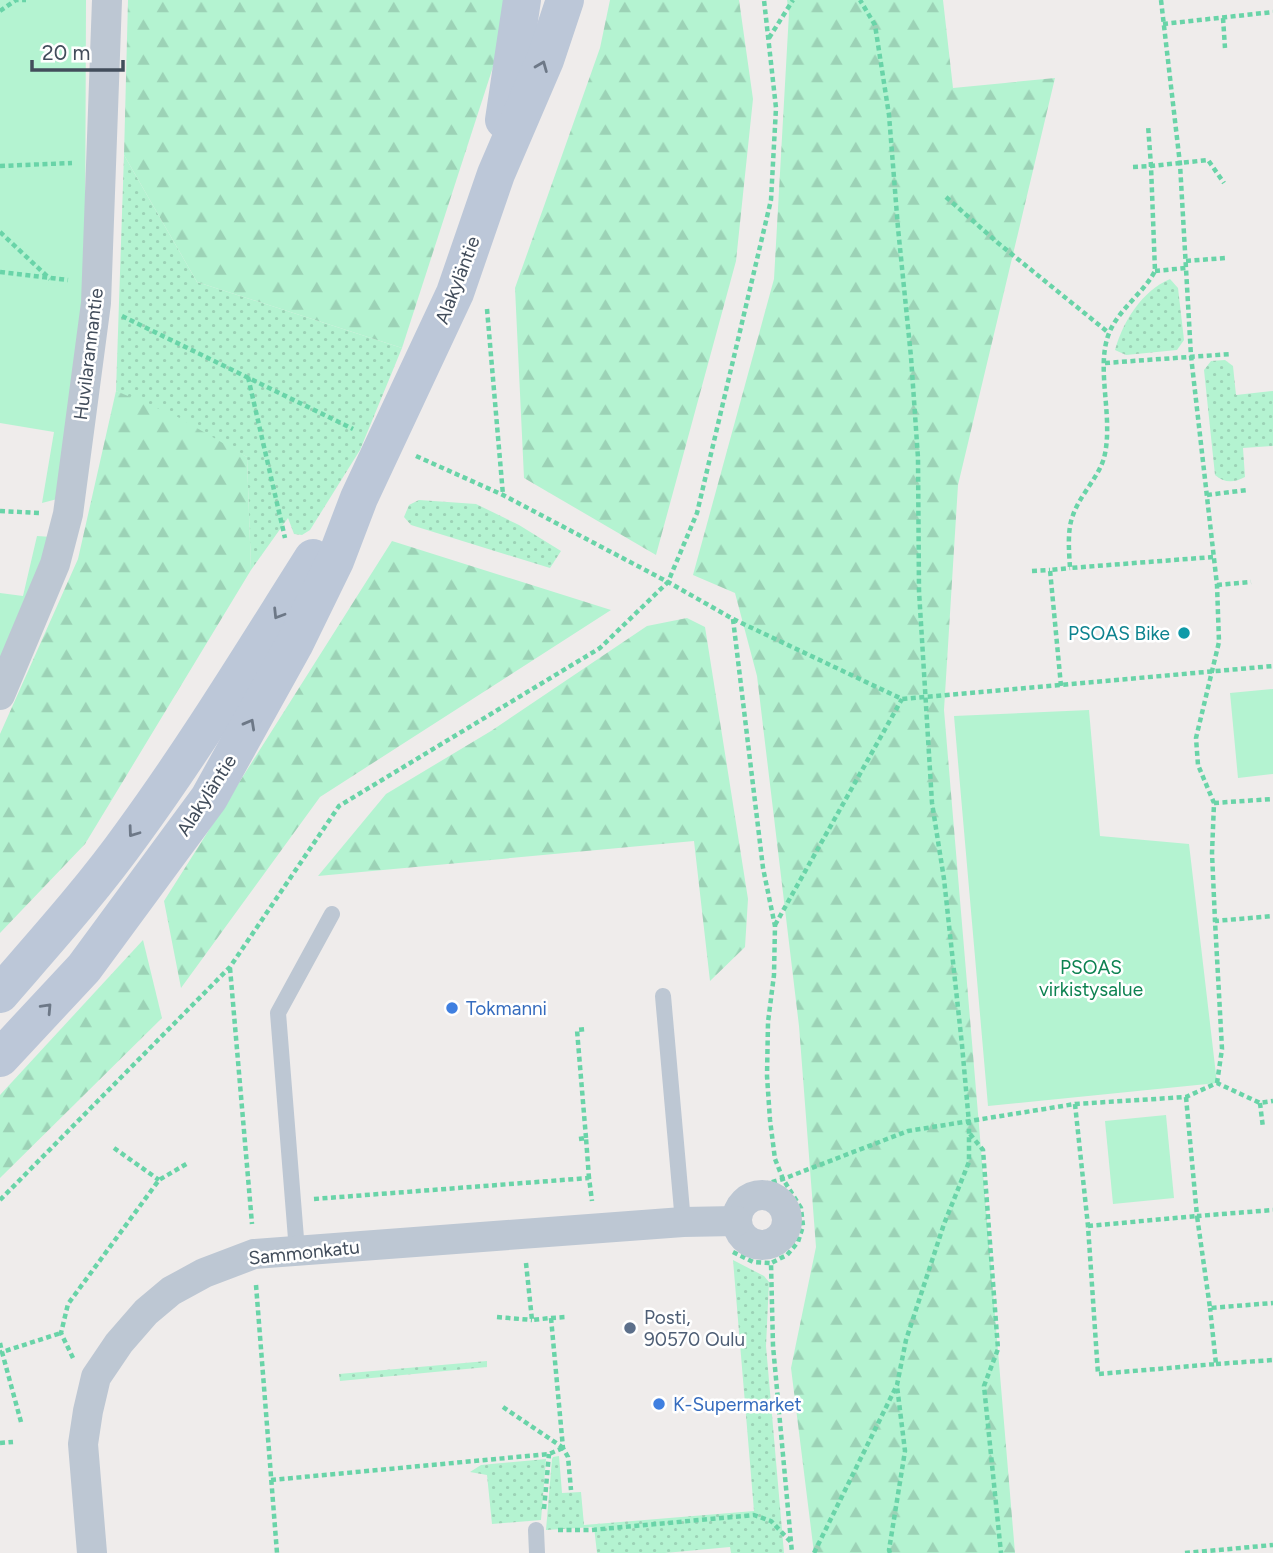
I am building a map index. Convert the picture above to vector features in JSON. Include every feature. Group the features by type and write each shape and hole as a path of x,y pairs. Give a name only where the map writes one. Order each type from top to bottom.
{"main road":[{"name":"Alakyläntie","path":"496,174 522,0"},
{"name":"Alakyläntie","path":"0,1058 84,968 209,798 295,643 335,561 359,498 455,293 496,174 545,60 565,0"},
{"name":"Alakyläntie","path":"0,994 131,835 202,732 317,552 359,498"}],"street":[{"name":"Huvilarannantie","path":"0,695 55,564 68,514 97,292 107,0"},
{"name":"Sammonkatu","path":"92,1553 83,1444 96,1377 119,1343 146,1312 171,1291 204,1273 255,1265 297,1251 683,1222 733,1207"}],"lane":[{"path":"297,1251 278,1013 332,914"},
{"path":"663,996 683,1222"},
{"path":"536,1530 537,1553"}],"path":[{"path":"0,11 16,0 26,0"},
{"path":"0,1200 230,967 339,806 600,648 668,582 697,513 771,200 776,108 764,0"},
{"path":"768,39 793,0"},
{"path":"814,1553 897,1385 906,1340 944,1224 969,1162 970,1123 944,879 932,803 919,592 918,458 889,115 875,25 860,0"},
{"path":"1161,0 1180,164 1191,356 1217,585 1219,642 1196,738 1198,765 1214,803 1212,853 1222,1049 1217,1083"},
{"path":"1163,24 1273,12"},
{"path":"1223,18 1225,48"},
{"path":"1070,568 1069,541 1073,515 1103,460 1108,428 1105,363 1109,333 1154,271 1148,125"},
{"path":"1133,167 1208,160 1224,183"},
{"path":"0,166 102,162"},
{"path":"946,197 1109,333"},
{"path":"0,232 51,279"},
{"path":"1186,261 1225,258"},
{"path":"1154,271 1186,268"},
{"path":"0,272 51,279 97,292 248,377 358,431"},
{"path":"488,309 503,495"},
{"path":"1105,363 1231,354"},
{"path":"248,377 286,543"},
{"path":"414,455 503,495 733,619 902,699 1273,666"},
{"path":"1207,495 1247,490"},
{"path":"0,511 68,514"},
{"path":"1032,572 1213,557"},
{"path":"1050,570 1061,686"},
{"path":"1217,585 1251,582"},
{"path":"733,619 763,867 775,926 767,1076 775,1159 783,1179 801,1209 803,1226 798,1242 787,1255 771,1263 773,1346 792,1553"},
{"path":"775,926 902,699"},
{"path":"1214,803 1273,799"},
{"path":"1216,921 1273,916"},
{"path":"230,967 277,1553"},
{"path":"586,1029 577,1030 593,1209"},
{"path":"733,1207 783,1179 908,1132 1076,1104 1186,1097 1217,1083 1260,1103 1273,1101"},
{"path":"1186,1097 1197,1216 1216,1364"},
{"path":"1260,1103 1263,1128"},
{"path":"1076,1104 1098,1374 1273,1360"},
{"path":"583,1111 593,1110"},
{"path":"969,1133 983,1150 998,1335 998,1349 984,1386 1001,1553"},
{"path":"579,1139 586,1139"},
{"path":"114,1148 159,1180"},
{"path":"75,1362 61,1333 68,1304 159,1180 188,1163"},
{"path":"293,1216 305,1200 589,1178"},
{"path":"1088,1226 1273,1210"},
{"path":"525,1252 532,1320"},
{"path":"1209,1308 1273,1303"},
{"path":"497,1317 532,1320 566,1317"},
{"path":"551,1318 563,1448 568,1457 571,1490"},
{"path":"2,1352 61,1333"},
{"path":"0,1343 3,1363 21,1422"},
{"path":"890,1553 905,1451 897,1385"},
{"path":"503,1407 563,1448"},
{"path":"0,1443 13,1442"},
{"path":"271,1480 549,1454 563,1448"},
{"path":"536,1530 544,1519 549,1454"},
{"path":"536,1530 591,1530 754,1516 771,1521 791,1543"},
{"path":"1185,1553 1273,1545"}],"green space":[{"path":"0,0 86,0 85,267 61,498 42,503 54,432 0,423"},
{"path":"128,0 507,0 503,36 402,348 197,282 124,155"},
{"path":"610,0 739,0 753,99 736,261 656,555 524,478 515,288 600,48"},
{"path":"787,0 943,0 953,88 1055,78 958,485 944,710 1015,1553 814,1553 791,1368 816,1247 799,1026 757,676 735,593 693,575 774,279 789,13"},
{"path":"124,155 197,282 402,348 360,450 310,530 302,535 294,534 288,518 251,570 247,457 116,391"},
{"path":"1170,279 1178,288 1184,340 1177,350 1126,355 1115,350 1123,328 1135,308 1151,291"},
{"path":"1225,360 1233,366 1236,395 1273,391 1273,446 1243,448 1245,477 1233,481 1222,480 1215,475 1204,370 1211,361"},
{"path":"116,391 176,416 247,457 251,570 85,844 0,933 0,734 78,559"},
{"path":"419,500 476,504 519,525 561,551 550,568 411,525 404,517 409,505"},
{"path":"37,536 52,537 0,667 0,593 23,596"},
{"path":"392,541 611,610 320,797 181,988 164,901"},
{"path":"687,618 705,627 748,899 745,947 710,981 694,841 318,876 386,794 491,731 647,626"},
{"path":"1273,689 1273,774 1238,778 1230,693"},
{"name":"PSOAS virkistysalue","path":"1089,710 1100,836 1189,844 1217,1083 988,1106 954,716"},
{"path":"143,940 162,1018 0,1178 0,1095"},
{"path":"1166,1115 1174,1198 1113,1204 1105,1121"},
{"path":"733,1260 764,1276 769,1282 766,1346 784,1553 731,1553 730,1547 665,1553 597,1553 594,1527 546,1530 552,1459 559,1456 562,1493 581,1492 584,1525 754,1511"},
{"path":"487,1361 487,1367 340,1381 339,1374"},
{"path":"546,1459 541,1520 492,1524 487,1475 470,1472 481,1465"}],"place":[{"name":"PSOAS Bike","path":"1184,633"},
{"name":"Tokmanni","path":"452,1008"},
{"name":"Posti, 90570 Oulu","path":"630,1328"},
{"name":"K-Supermarket","path":"659,1404"}]}
